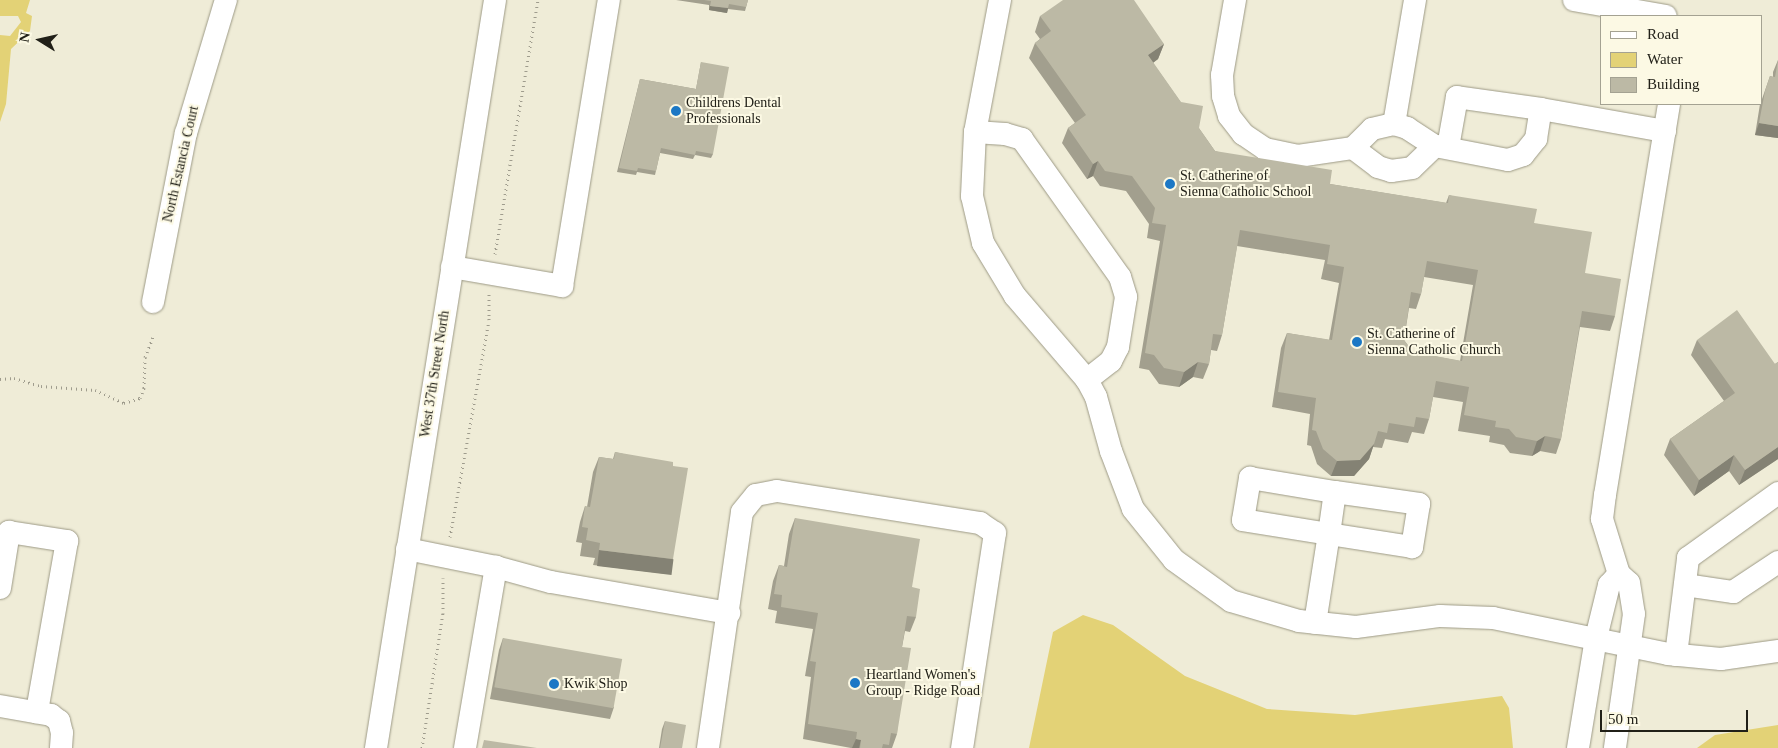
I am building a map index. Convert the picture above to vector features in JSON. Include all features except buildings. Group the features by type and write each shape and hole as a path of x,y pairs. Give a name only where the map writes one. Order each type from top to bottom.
{"street":[{"name":"North Estancia Court","path":"153,302 186,133 226,0"},
{"name":"West 37th Street North","path":"376,748 495,0"},
{"path":"452,267 562,286 609,0"},
{"path":"1000,0 976,132 972,196 984,243 1015,296 1087,380 1096,397 1111,451 1133,509 1174,560 1231,601 1299,621 1356,627 1440,616 1494,618 1596,638 1632,648 1676,655 1721,659 1778,651"},
{"path":"1234,0 1222,74 1223,96 1229,116 1242,134 1265,150 1298,156 1353,148 1372,129 1394,124 1407,128 1442,147 1508,160 1523,155 1536,139 1540,110"},
{"path":"1394,124 1415,0"},
{"path":"1574,0 1640,5 1664,15"},
{"path":"1353,148 1378,167 1392,171 1412,168 1442,147 1457,97 1665,131"},
{"path":"1615,748 1632,648 1634,614 1629,583 1619,574 1602,519 1604,495 1670,105"},
{"path":"976,132 1005,134 1022,139 1120,277 1126,297 1118,347 1111,361 1087,380"},
{"path":"1250,478 1335,492 1419,504 1412,547 1243,520 1250,478"},
{"path":"708,748 742,512 756,495 777,491 980,523 995,533 962,748"},
{"path":"1315,623 1335,492"},
{"path":"1676,655 1688,558 1778,493"},
{"path":"0,588 10,532 67,542 37,712"},
{"path":"407,549 496,567 551,582 728,613"},
{"path":"1685,586 1733,592 1778,562"},
{"path":"465,748 496,567"},
{"path":"1578,748 1596,638 1610,586 1619,574"},
{"path":"0,706 51,715 59,721 62,732 61,748"}],"path":[{"path":"422,748 443,613 441,589 489,320 487,303 538,0"},
{"path":"0,379 14,378 41,386 95,390 124,403 140,398 144,388 145,357 154,335"}],"water":[{"path":"0,0 30,0 26,13 32,16 30,31 11,49 6,104 0,122 0,35 10,36 21,22 18,16 0,16"},
{"path":"1083,615 1113,625 1185,676 1267,709 1355,715 1502,696 1509,708 1513,748 1029,748 1053,632"},
{"path":"1778,725 1778,748 1697,748 1715,735"}],"place":[{"name":"Childrens Dental Professionals","path":"676,111"},
{"name":"St. Catherine of Sienna Catholic School","path":"1170,184"},
{"name":"St. Catherine of Sienna Catholic Church","path":"1357,342"},
{"name":"Heartland Women's Group - Ridge Road","path":"855,683"},
{"name":"Kwik Shop","path":"554,684"}]}
